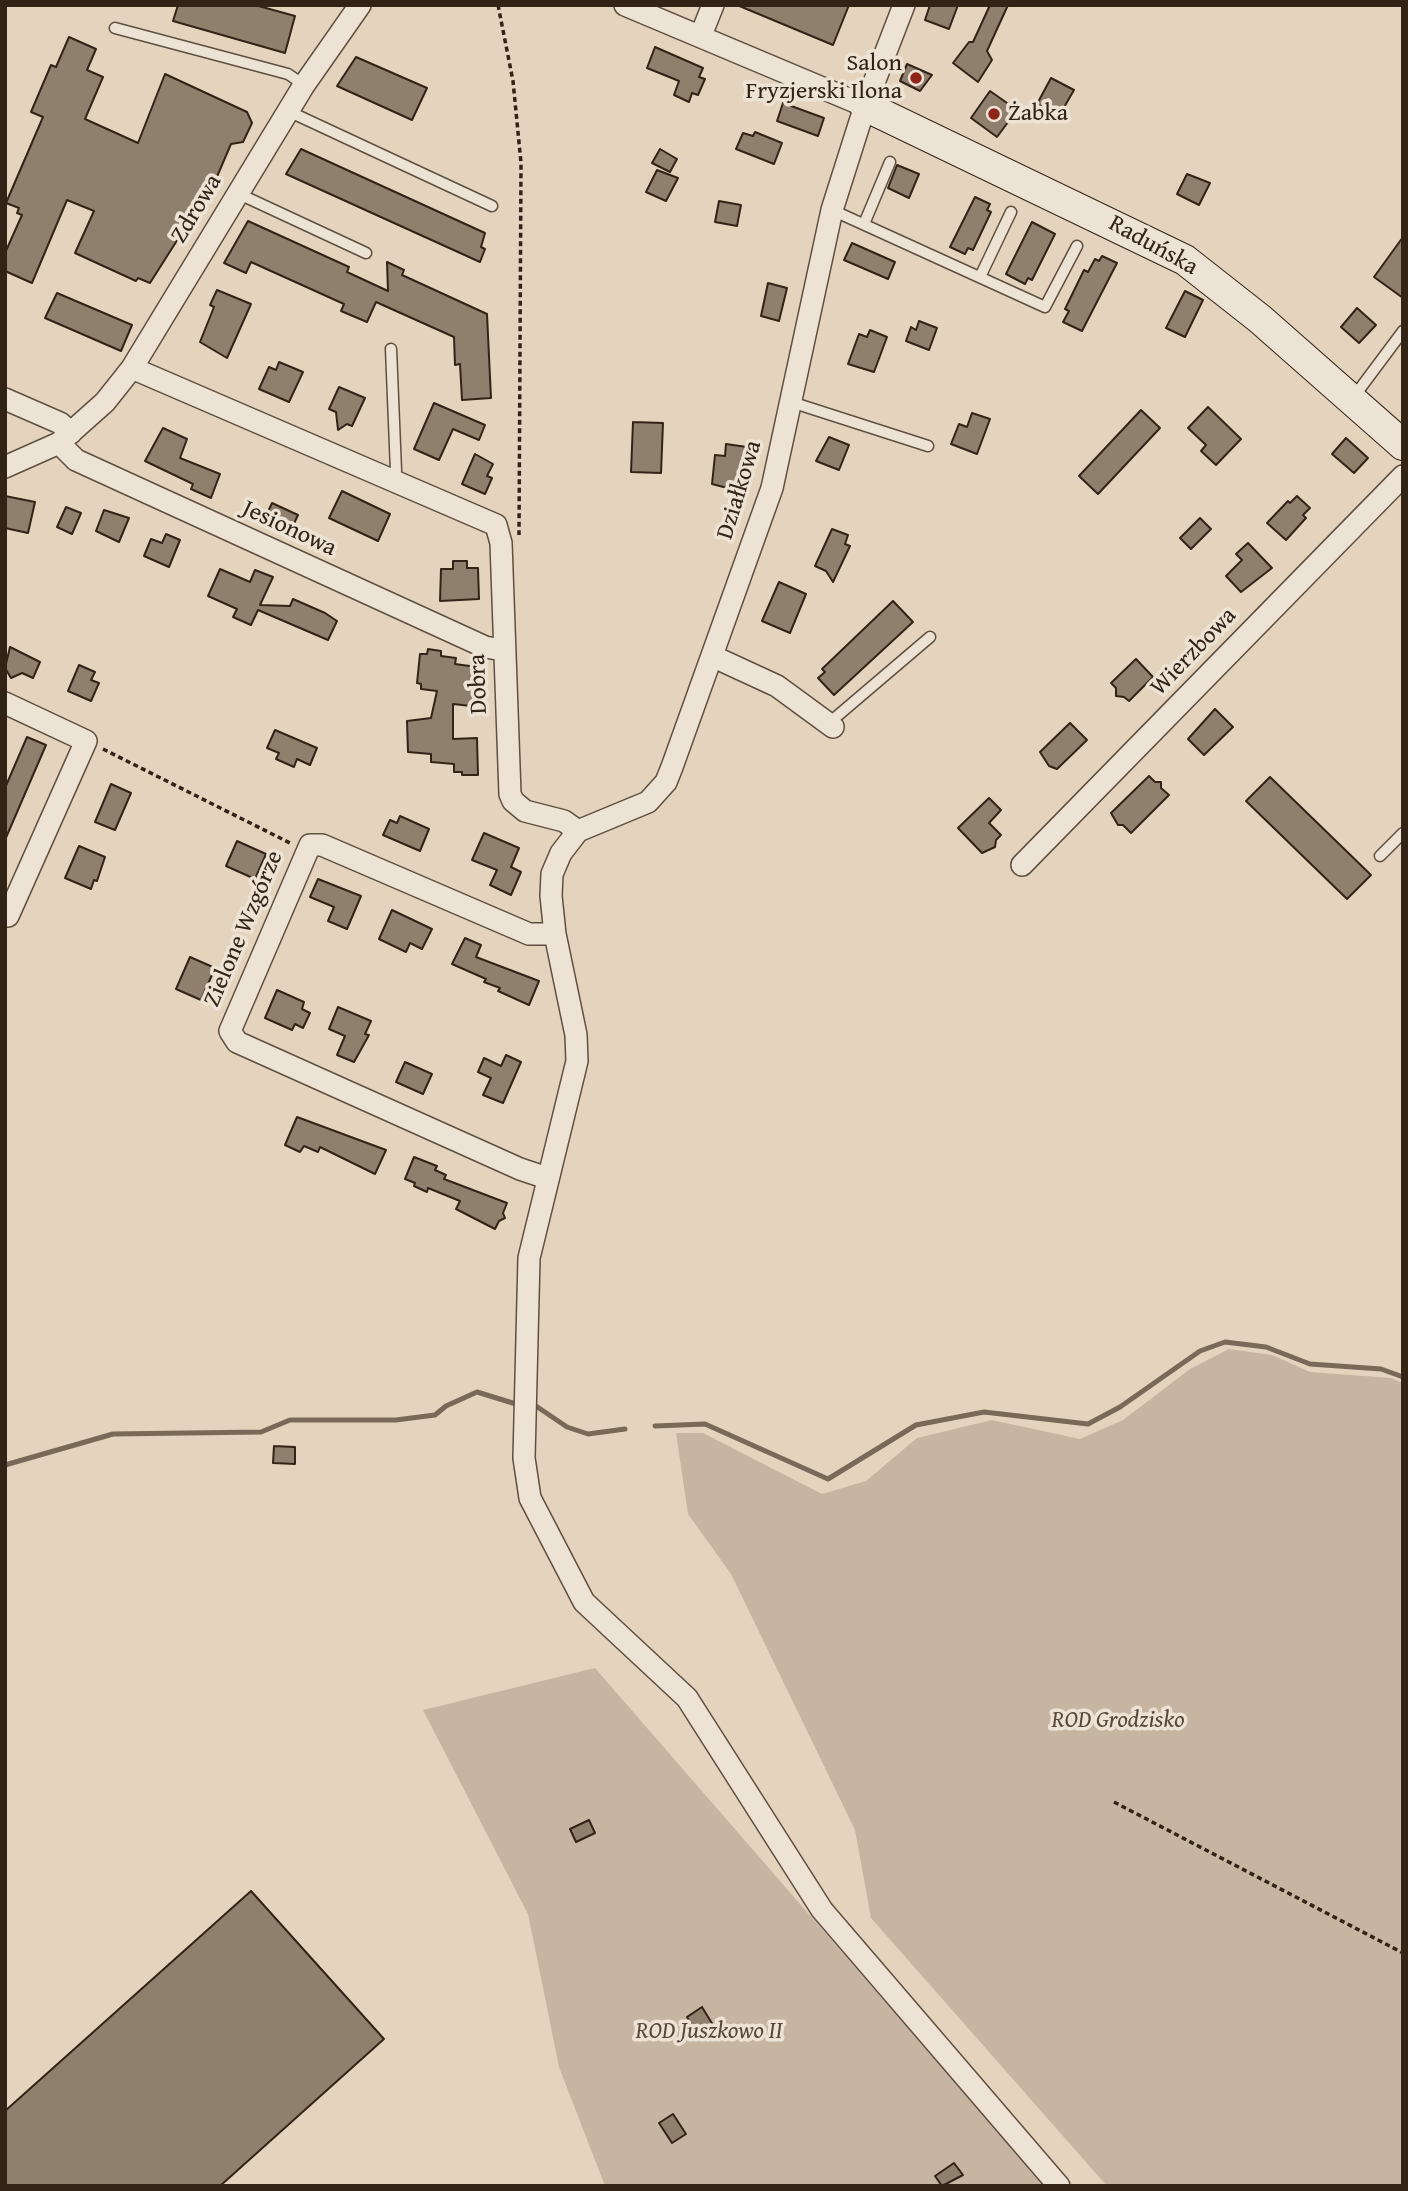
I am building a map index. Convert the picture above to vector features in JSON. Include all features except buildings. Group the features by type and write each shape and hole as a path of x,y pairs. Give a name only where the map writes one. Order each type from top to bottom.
{"street":[{"name":"Zdrowa","path":"5,467 65,438 105,402 132,368 304,85 360,5"},
{"path":"625,5 865,106"},
{"path":"701,35 713,5"},
{"name":"Działkowa","path":"578,831 634,809 659,791 672,767 772,488 832,210 865,106 904,5"},
{"name":"Raduńska","path":"865,106 1133,232 1185,260 1242,303 1403,445"},
{"path":"132,368 491,522 499,530 501,542"},
{"path":"5,399 60,423 65,438"},
{"name":"Jesionowa","path":"65,438 76,460 485,647 503,650"},
{"name":"Wierzbowa","path":"1022,865 1403,476"},
{"name":"Dobra","path":"501,542 503,650 513,801 525,811 564,821 578,831"},
{"path":"712,656 777,686 831,725"},
{"path":"5,703 86,741 6,919"},
{"path":"578,831 561,853 552,874 555,934 576,1035 577,1061 529,1258 524,1458 530,1498 572,1583 601,1619 687,1698 822,1910 1059,2186"},
{"name":"Zielone Wzgórze","path":"547,1178 261,1053 230,1036 310,845 322,845 529,934 555,934"}],"lane":[{"path":"115,28 288,74 304,85"},
{"path":"288,111 492,206"},
{"path":"864,224 890,162"},
{"path":"237,192 366,253"},
{"path":"832,210 1045,307 1077,246"},
{"path":"980,277 1011,212"},
{"path":"1351,400 1403,331"},
{"path":"391,349 396,471 393,479"},
{"path":"791,402 815,407 928,446"},
{"path":"831,725 930,637"},
{"path":"1380,856 1403,832"}],"path":[{"path":"498,5 513,81 521,163 521,535 501,542"},
{"path":"86,741 306,851"},
{"path":"1114,1802 1403,1953"}],"green space":[{"name":"ROD Grodzisko","path":"1229,1349 1272,1355 1310,1372 1391,1378 1403,1383 1403,2186 1107,2186 871,1918 855,1830 731,1574 688,1514 676,1433 703,1433 822,1494 866,1481 917,1438 992,1420 1080,1439 1123,1420 1190,1369"},
{"name":"ROD Juszkowo II","path":"595,1668 1045,2186 605,2186 559,2067 528,1914 423,1710"}],"waterway":[{"path":"655,1426 705,1424 828,1479 916,1425 984,1412 1088,1424 1120,1407 1200,1351 1225,1342 1266,1347 1310,1364 1381,1369 1403,1377"},
{"path":"5,1465 113,1434 261,1432 290,1420 396,1420 435,1415 446,1406 477,1392 516,1404"},
{"path":"536,1406 567,1427 588,1434 625,1429"}],"place":[{"name":"Salon Fryzjerski Ilona","path":"916,78"},
{"name":"Żabka","path":"994,114"}]}
